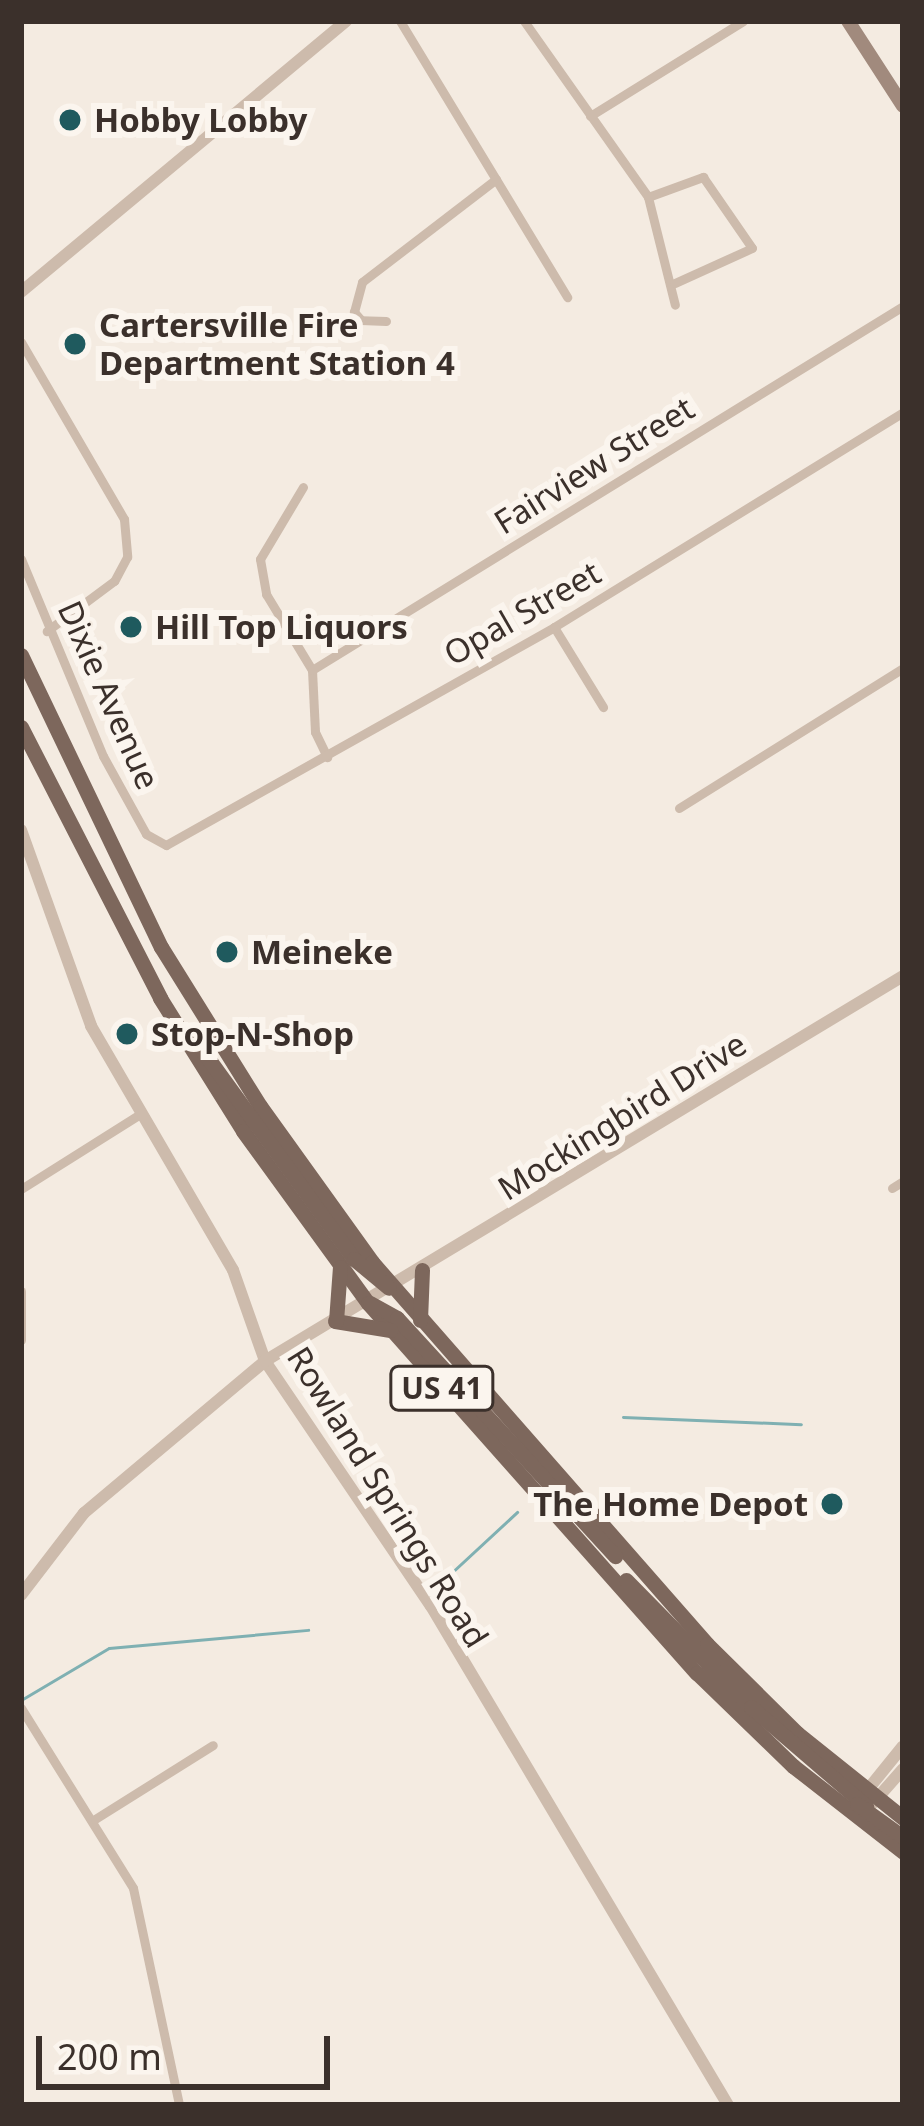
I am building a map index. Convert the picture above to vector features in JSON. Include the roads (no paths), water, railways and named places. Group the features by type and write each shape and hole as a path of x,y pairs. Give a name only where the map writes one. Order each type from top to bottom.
{"main road":[{"path":"848,21 903,106"},
{"name":"US 41","path":"21,656 103,839 184,987 392,1288 651,1582 903,1852"},
{"name":"US 41","path":"21,728 177,1028 368,1303 731,1707 863,1804 903,1818"},
{"path":"177,1028 201,1049 368,1276 392,1288"},
{"path":"339,1264 336,1321 392,1330"},
{"path":"421,1323 422,1270"},
{"path":"368,1303 397,1318 568,1509 651,1582"},
{"path":"863,1804 903,1838"}],"street":[{"path":"21,292 346,21"},
{"path":"400,21 567,297"},
{"path":"524,21 648,196 675,283 675,305"},
{"path":"590,116 743,21"},
{"path":"648,196 703,177 752,248 675,283"},
{"path":"386,321 361,320 354,312 362,282 496,179"},
{"name":"Fairview Street","path":"312,670 903,306"},
{"path":"21,342 124,519 127,557 114,581 47,631"},
{"name":"Opal Street","path":"160,844 327,757 554,627 903,412"},
{"path":"303,487 260,559 266,594 312,670 314,732 327,757"},
{"name":"Dixie Avenue","path":"21,560 47,631 134,815 160,844"},
{"path":"554,627 603,706"},
{"path":"679,808 903,668"},
{"name":"Rowland Springs Road","path":"21,830 25,854 82,1007 241,1284 265,1361 419,1586 728,2105"},
{"name":"Mockingbird Drive","path":"21,1594 84,1514 265,1361 903,976"},
{"path":"21,1189 140,1114"},
{"path":"892,1188 903,1181"},
{"path":"21,1291 21,1340"},
{"path":"21,1708 95,1819 138,1904 179,2105"},
{"path":"95,1819 213,1745"},
{"path":"863,1804 903,1746"},
{"path":"863,1804 903,1769"}],"waterway":[{"path":"623,1417 801,1424"},
{"path":"435,1588 517,1512"},
{"path":"21,1700 109,1648 308,1630"}],"place":[{"name":"Hobby Lobby","path":"70,120"},
{"name":"Cartersville Fire Department Station 4","path":"75,344"},
{"name":"Hill Top Liquors","path":"131,627"},
{"name":"Meineke","path":"227,952"},
{"name":"Stop-N-Shop","path":"127,1034"},
{"name":"The Home Depot","path":"832,1504"}]}
